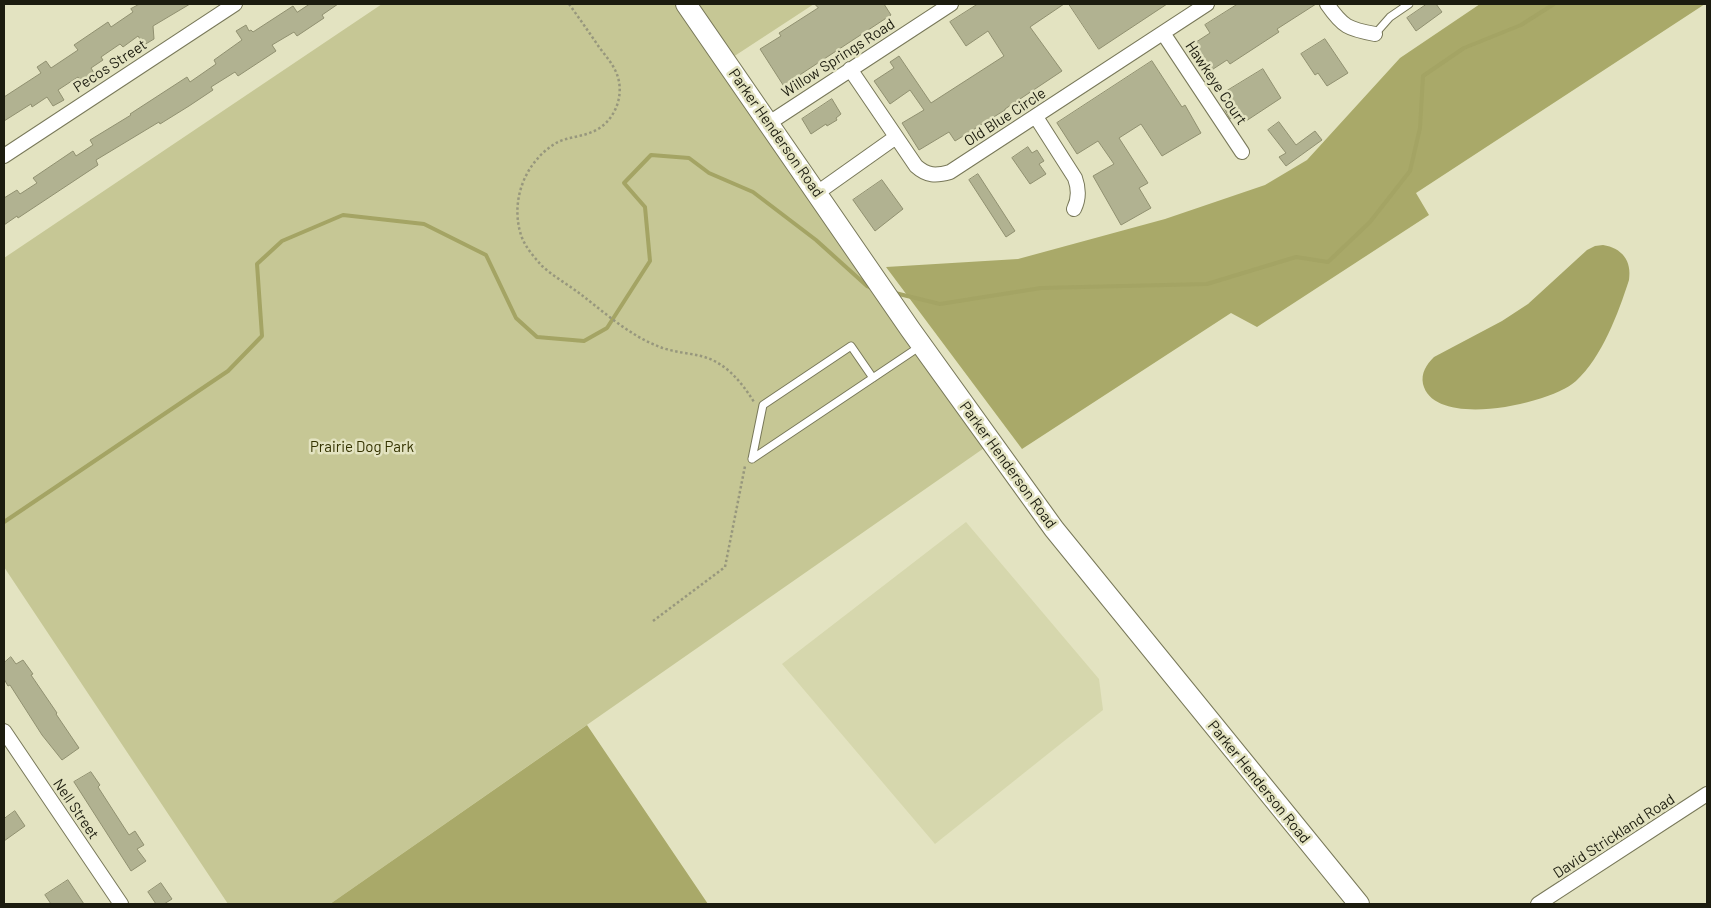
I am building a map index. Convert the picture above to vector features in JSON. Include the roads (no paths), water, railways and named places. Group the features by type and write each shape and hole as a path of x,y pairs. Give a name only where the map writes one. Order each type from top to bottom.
{"street":[{"name":"Pecos Street","path":"4,156 235,4"},
{"name":"Parker Henderson Road","path":"686,4 916,337 1054,529 1359,904"},
{"name":"Willow Springs Road","path":"769,123 951,4"},
{"name":"Old Blue Circle","path":"850,69 920,170 937,176 950,172 1207,4"},
{"path":"1327,4 1346,27 1375,34"},
{"name":"Hawkeye Court","path":"1163,33 1242,152"},
{"path":"1036,117 1075,178 1078,187 1077,203 1074,209"},
{"path":"817,193 896,137"},
{"name":"Nell Street","path":"4,731 121,904"},
{"name":"David Strickland Road","path":"1538,904 1707,794"}],"lane":[{"path":"1375,34 1390,17 1409,4"},
{"path":"873,378 851,346 763,405 752,459 873,378 916,337"}],"waterway":[{"path":"895,293 940,304 1041,288 1207,284 1296,257 1328,262 1370,222 1410,171 1420,128 1423,76 1464,48 1521,25 1554,4"},
{"path":"4,522 228,371 262,336 257,264 282,241 343,215 424,224 486,255 516,318 537,337 584,341 607,328 650,261 645,207 624,183 651,155 689,158 709,173 753,192 816,240 867,286 873,288"}],"park label":[{"name":"Prairie Dog Park","path":"362,447"}]}
